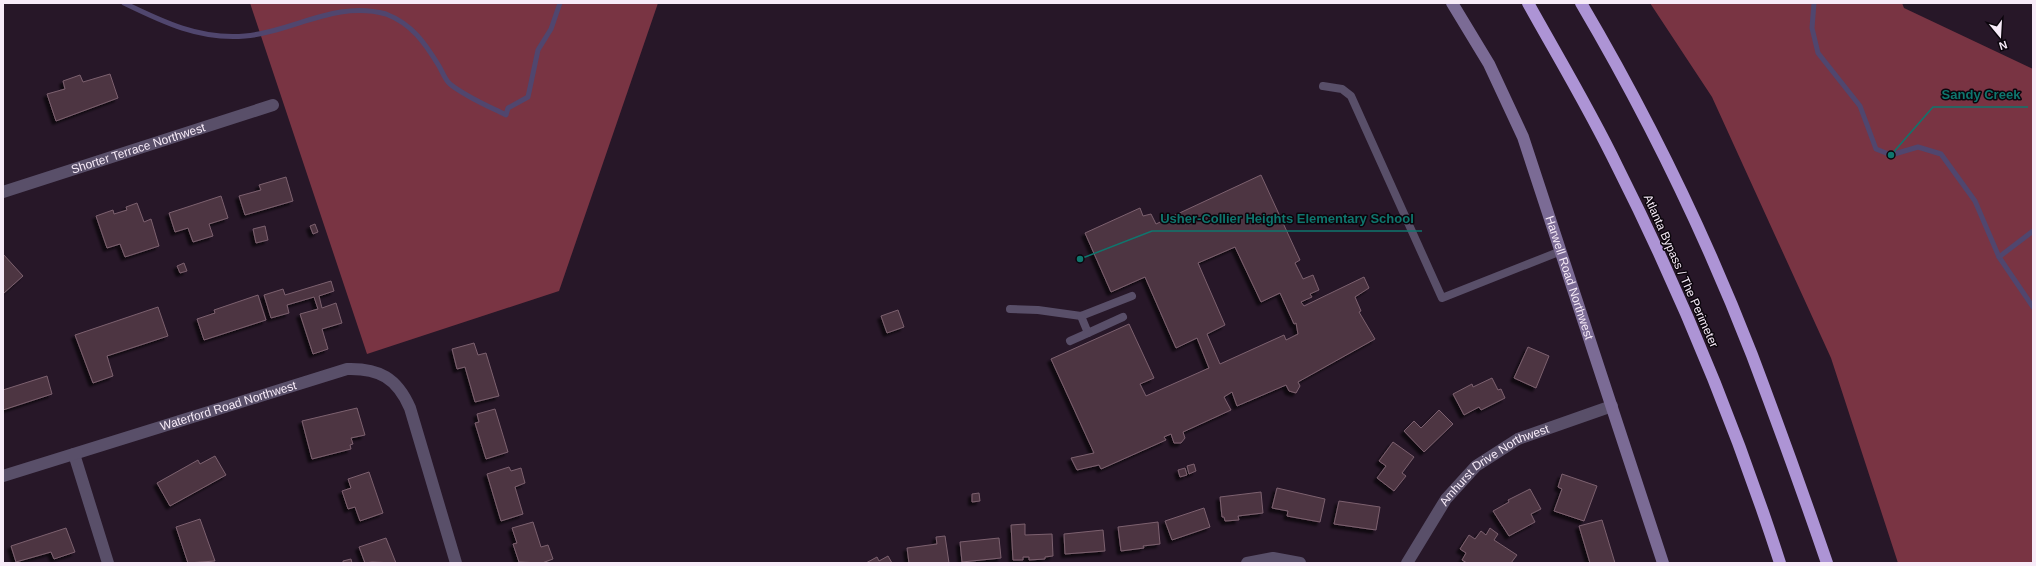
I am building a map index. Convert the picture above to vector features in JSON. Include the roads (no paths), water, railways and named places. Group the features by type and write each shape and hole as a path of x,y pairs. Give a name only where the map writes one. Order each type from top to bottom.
{"highway":[{"name":"Atlanta Bypass / The Perimeter","path":"1528,3 1617,165 1659,253 1720,396 1780,563"},
{"path":"1581,3 1604,41 1671,170 1710,257 1751,353 1827,563"}],"street":[{"name":"Harwell Road Northwest","path":"1452,3 1489,64 1523,137 1663,563"},
{"name":"Shorter Terrace Northwest","path":"3,192 273,105"},
{"name":"Waterford Road Northwest","path":"3,476 347,369 363,368 374,371 393,382 404,394 419,438 456,563"},
{"name":"Amhurst Drive Northwest","path":"1407,563 1446,499 1476,466 1518,439 1612,406"},
{"path":"74,454 108,563"},
{"path":"1247,563 1273,558 1300,563"}],"lane":[{"path":"1323,86 1342,89 1351,96 1442,298 1561,251"},
{"path":"1010,309 1038,310 1081,316 1132,296"},
{"path":"1081,316 1088,333"},
{"path":"1070,341 1123,317"}],"waterway":[{"path":"124,3 153,17 182,28 228,37 263,33 314,18 349,11 367,11 386,14 403,23 417,35 450,84 470,97 506,115 508,108 528,97 538,50 551,29 560,3"},
{"path":"1814,3 1812,28 1818,53 1860,106 1876,149 1891,155 1918,147 1941,154 1975,201 1999,257 2033,307"},
{"path":"1999,257 2033,231"}],"place":[{"name":"Sandy Creek","path":"1891,155"},
{"name":"Usher-Collier Heights Elementary School","path":"1080,259"}]}
